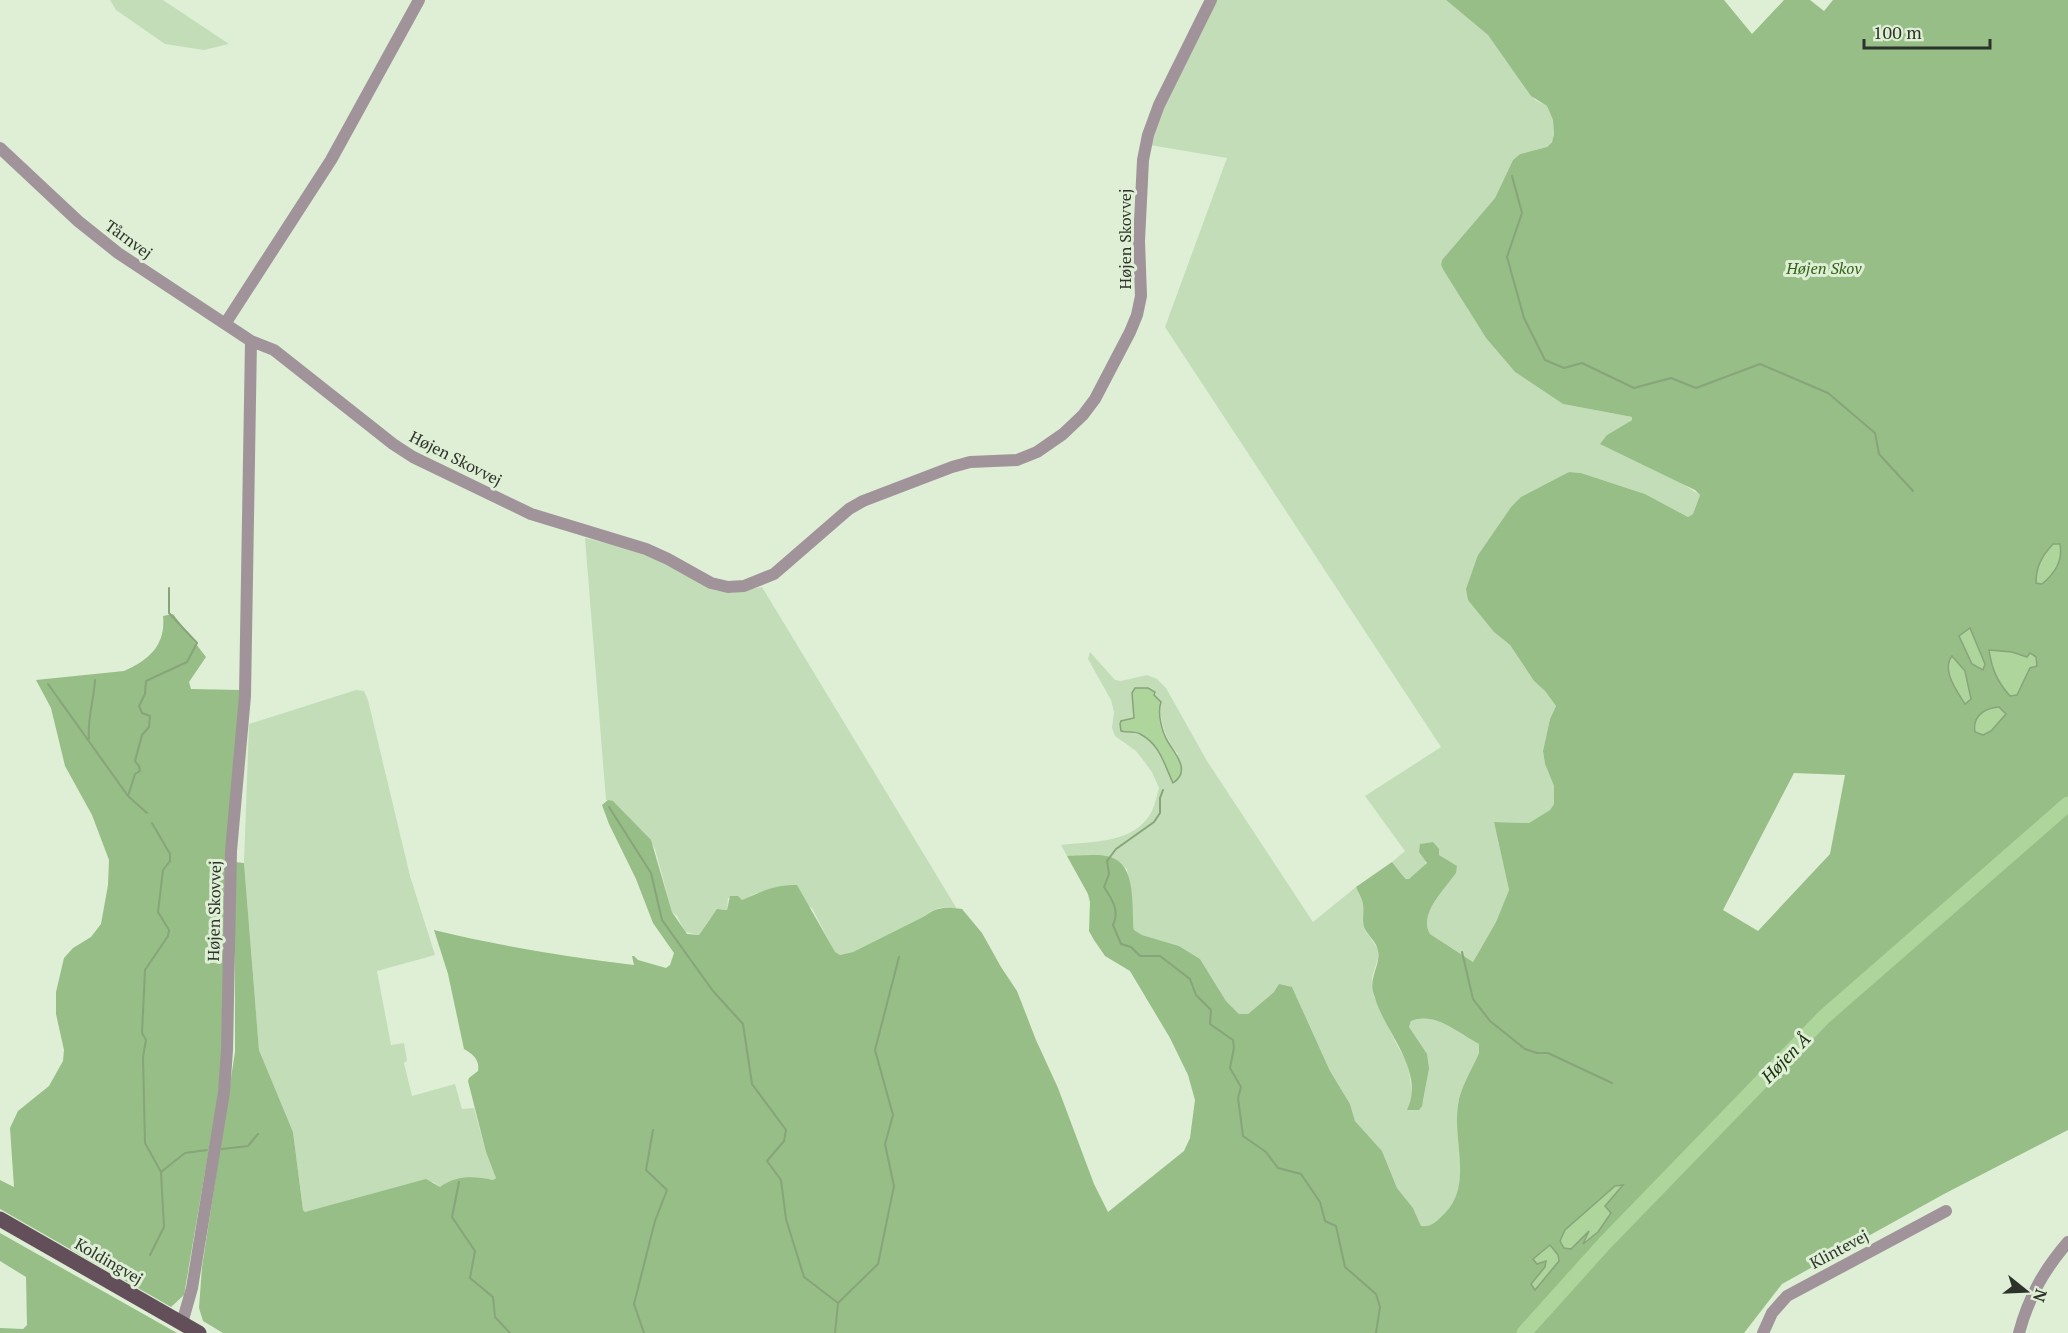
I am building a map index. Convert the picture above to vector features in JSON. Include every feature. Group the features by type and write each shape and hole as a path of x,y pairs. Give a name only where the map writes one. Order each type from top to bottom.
{"main road":[{"name":"Koldingvej","path":"0,1219 199,1333"}],"street":[{"path":"225,324 331,160 419,0"},
{"name":"Højen Skovvej","path":"182,1323 190,1296 224,1092 227,1050 231,851 245,696 251,341 274,350 393,444 413,457 531,514 646,549 711,583 728,587 744,586 759,581 774,574 849,509 863,501 970,462 1017,460 1037,452 1063,434 1083,415 1095,399 1137,315 1142,296 1139,241 1143,160 1148,135 1159,105 1211,0"},
{"name":"Tårnvej","path":"0,148 63,208 118,254 251,341"},
{"name":"Klintevej","path":"1763,1333 1772,1313 1787,1296 1946,1211"},
{"path":"2019,1333 2033,1292 2048,1265 2068,1242"}],"shaded area":[{"path":"110,0 163,0 229,44 204,50 165,44 116,10"},
{"path":"1215,0 1446,0 1488,35 1535,100 1547,106 1553,120 1554,139 1547,147 1520,154 1513,160 1495,198 1442,260 1441,265 1486,338 1515,372 1563,404 1632,417 1632,420 1607,435 1700,495 1693,514 1688,517 1645,494 1581,473 1569,472 1511,507 1478,555 1494,632 1510,645 1534,681 1556,706 1550,719 1543,751 1545,764 1554,786 1554,804 1550,810 1529,823 1494,822 1509,890 1496,922 1473,962 1430,934 1427,926 1427,918 1434,902 1456,873 1439,855 1433,842 1421,844 1419,852 1426,860 1425,867 1409,879 1402,876 1392,862 1405,851 1365,796 1441,747 1165,327 1227,158 1150,145 1152,133"},
{"path":"585,538 631,549 714,590 732,593 762,587 957,909 937,909 853,952 840,955 835,953 812,908 757,893 742,900 728,898 727,910 721,909 709,920 699,935 685,932 677,916 672,912 655,849 646,835 606,800"},
{"path":"2053,544 2060,544 2061,550 2057,566 2042,584 2036,583 2040,562"},
{"path":"1970,628 1985,664 1983,670 1972,664 1959,636"},
{"path":"1989,650 2012,652 2027,657 2030,653 2036,657 2037,666 2030,668 2017,695 2010,696 1998,680"},
{"path":"1090,652 1115,680 1121,681 1147,675 1157,679 1166,688 1207,761 1313,922 1356,887 1363,904 1365,930 1378,949 1378,959 1372,977 1374,997 1408,1063 1412,1094 1409,1107 1423,1102 1429,1069 1409,1027 1411,1021 1429,1019 1438,1021 1479,1044 1479,1053 1464,1085 1458,1105 1460,1179 1458,1192 1452,1205 1435,1223 1421,1226 1413,1208 1397,1188 1382,1151 1355,1121 1350,1104 1330,1071 1292,987 1274,992 1248,1014 1239,1014 1226,1001 1200,959 1179,946 1142,935 1134,930 1127,869 1106,856 1067,856 1061,845 1112,839 1135,830 1145,822 1152,811 1159,788 1152,772 1136,751 1115,736 1112,728 1114,712 1111,700 1088,659","holes":["1132,693 1159,704 1164,730 1178,754 1169,776 1163,759 1154,745 1142,736 1125,733 1121,721 1134,718"]},
{"path":"1952,656 1965,671 1971,699 1965,704 1949,674 1949,662"},
{"path":"1135,688 1148,688 1155,692 1154,695 1161,702 1162,728 1181,768 1181,773 1173,783 1161,755 1147,738 1138,733 1121,731 1121,721 1134,718 1132,693"},
{"path":"356,690 364,691 368,700 410,876 435,955 377,971 391,1045 404,1043 407,1061 404,1063 412,1096 455,1084 462,1109 474,1108 486,1152 496,1177 494,1180 459,1179 440,1187 433,1182 305,1212 293,1132 259,1050 244,863 249,724"},
{"path":"1999,707 2006,714 1991,731 1983,735 1975,732 1978,717 1984,711"},
{"path":"1623,1185 1605,1206 1611,1213 1598,1232 1583,1244 1589,1231 1571,1249 1564,1248 1560,1241 1565,1230 1615,1186"},
{"path":"1550,1245 1558,1255 1559,1261 1535,1290 1531,1284 1545,1267 1546,1261 1537,1264 1533,1259"}],"green space":[{"name":"Højen Skov","path":"1446,0 1724,0 1752,34 1784,0 1810,0 1824,11 1833,0 2068,0 2068,1130 1944,1194 1782,1284 1744,1333 223,1333 203,1321 199,1308 202,1267 235,1052 235,862 244,863 259,1050 293,1132 305,1212 426,1179 440,1187 459,1178 493,1180 496,1178 486,1152 468,1081 478,1071 478,1064 473,1055 464,1049 448,974 434,930 508,946 583,958 634,965 632,956 634,956 638,960 666,968 670,965 674,953 653,923 636,879 609,824 602,805 608,800 613,801 651,840 672,912 687,934 699,935 717,909 727,910 730,896 738,896 742,900 769,889 789,885 797,885 835,952 840,955 853,952 934,910 962,909 982,933 1017,991 1058,1088 1094,1184 1108,1212 1184,1151 1190,1138 1195,1100 1188,1075 1170,1038 1130,971 1105,956 1089,931 1088,894 1067,856 1102,855 1116,860 1123,866 1131,886 1134,930 1142,935 1179,946 1200,959 1226,1001 1239,1014 1248,1014 1274,992 1279,984 1292,987 1330,1071 1350,1104 1355,1121 1382,1151 1397,1188 1413,1208 1421,1226 1432,1224 1441,1217 1457,1193 1460,1179 1458,1105 1464,1085 1479,1053 1479,1044 1438,1021 1420,1019 1411,1021 1409,1027 1427,1054 1429,1069 1422,1106 1419,1110 1407,1110 1411,1095 1408,1066 1374,995 1373,977 1378,961 1378,951 1364,927 1363,904 1356,887 1392,862 1406,879 1409,879 1427,863 1419,852 1420,844 1433,842 1439,849 1439,855 1457,866 1456,873 1430,910 1427,926 1430,934 1473,962 1496,922 1509,890 1494,822 1529,823 1550,810 1554,804 1554,786 1545,764 1543,751 1550,719 1556,706 1534,681 1510,645 1494,632 1468,600 1466,589 1478,555 1511,507 1521,497 1569,472 1581,473 1645,494 1688,517 1693,514 1700,495 1695,490 1600,444 1607,435 1632,420 1632,417 1563,404 1515,372 1486,338 1441,265 1442,260 1495,198 1513,160 1520,154 1547,147 1554,135 1553,120 1547,106 1531,96 1488,35","holes":["1794,773 1845,775 1830,854 1758,931 1723,910"]},
{"path":"173,614 206,657 189,682 191,689 241,690 218,1096 184,1295 171,1307 0,1209 0,1180 14,1187 10,1128 18,1111 49,1086 63,1061 64,1050 56,1014 56,992 64,958 73,948 91,937 101,924 108,885 109,860 92,815 65,766 51,708 36,680 124,671 133,667 149,656 159,643 163,616"},
{"path":"0,1233 177,1333 0,1333 0,1328 23,1329 27,1325 26,1277 0,1261"}],"waterway":[{"path":"1512,176 1522,213 1507,257 1524,318 1545,360 1564,368 1582,363 1634,388 1671,378 1696,388 1760,364 1828,393 1875,433 1879,454 1913,491"},
{"path":"128,796 135,774 140,771 135,761 142,735 149,727 150,716 142,713 139,706 145,694 146,681 187,662 197,643 169,613 169,588"},
{"path":"89,739 95,680"},
{"path":"48,684 128,796 147,813"},
{"path":"1163,790 1160,798 1160,813 1154,822 1116,849 1107,861 1109,874 1104,887 1115,910 1113,925 1121,944 1131,947 1140,956 1160,956 1190,979 1196,995 1211,1010 1210,1024 1233,1040 1234,1048 1230,1068 1241,1087 1238,1098 1243,1136 1266,1152 1278,1168 1301,1174 1320,1202 1325,1221 1336,1226 1345,1267 1376,1294 1380,1307 1376,1333"},
{"name":"Højen Å","path":"1524,1333 1604,1244 1824,1017 2068,804"},
{"path":"609,807 651,873 662,920 713,991 743,1024 752,1084 786,1130 784,1141 767,1161 781,1180 786,1219 804,1277 838,1303 835,1333"},
{"path":"150,1255 164,1227 161,1172 145,1143 143,1057 146,1040 142,1033 145,970 168,936 169,930 158,912 163,870 170,861 170,854 152,823"},
{"path":"1462,952 1473,999 1490,1021 1525,1049 1537,1053 1548,1053 1612,1083"},
{"path":"838,1303 878,1264 894,1186 885,1144 893,1115 875,1050 899,957"},
{"path":"644,1333 634,1304 655,1221 667,1190 646,1170 653,1130"},
{"path":"222,1149 248,1146 258,1134"},
{"path":"161,1172 185,1153 207,1150"},
{"path":"459,1182 452,1217 475,1251 470,1278 493,1297 495,1317 510,1333"}]}
